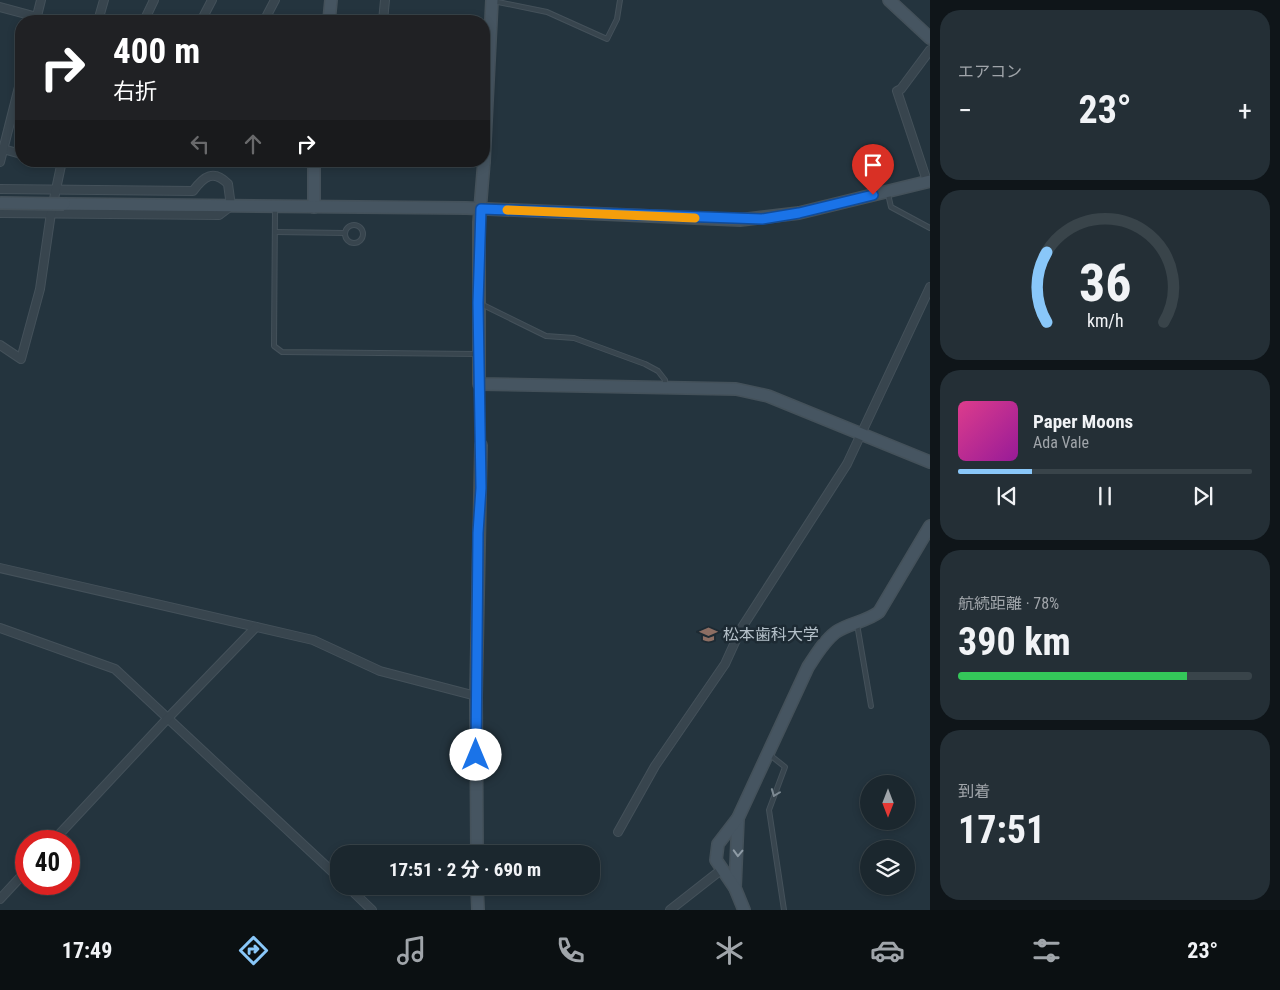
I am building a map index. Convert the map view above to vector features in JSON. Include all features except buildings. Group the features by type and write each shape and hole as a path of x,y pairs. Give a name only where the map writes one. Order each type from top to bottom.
{"street":[{"path":"37,15 41,0"},
{"path":"100,15 104,0"},
{"path":"147,15 154,0"},
{"path":"204,15 212,0"},
{"path":"267,15 274,0"},
{"path":"330,15 331,0"},
{"path":"384,15 385,0"},
{"path":"490,40 492,0"},
{"path":"889,0 930,38"},
{"path":"0,7 24,15"},
{"path":"0,203 481,209 762,219 799,213 929,181 897,91 901,89 930,50"},
{"path":"0,162 15,102"},
{"path":"3,149 15,152"},
{"path":"0,346 21,359 40,289 51,213 61,167"},
{"path":"314,167 314,207"},
{"path":"477,845 476,696 480,445 478,303 484,167"},
{"path":"0,189 193,191 209,175 216,175 228,184 231,206"},
{"path":"0,213 219,215 231,206"},
{"path":"618,832 655,766 725,664 741,629 847,464 930,287"},
{"path":"479,384 736,389 768,396 930,462"},
{"path":"744,910 736,888 721,870 716,856 718,844 738,818 808,667 822,646 836,632 857,624 879,612 930,526"},
{"path":"0,568 312,640 380,671 476,696"},
{"path":"63,830 256,627"},
{"path":"0,628 115,669 330,870"},
{"path":"736,888 738,818"},
{"path":"670,910 721,870"},
{"path":"0,899 15,883"},
{"path":"356,895 372,910"},
{"path":"477,895 478,910"}],"lane":[{"path":"492,0 547,12 606,39 617,19 620,0"},
{"path":"888,192 891,207 930,228"},
{"path":"275,206 274,346 277,350 282,352 478,354"},
{"path":"353,225 362,228 363,234 359,241 354,243 348,241 345,233 348,227 353,225"},
{"path":"275,232 345,233"},
{"path":"478,303 546,336 574,338 645,364 658,371 665,380 665,388"},
{"path":"857,624 871,706"},
{"path":"768,754 785,767 769,810 784,910"}],"slow traffic":[{"path":"507,210 695,218"}],"place":[{"name":"松本歯科大学","path":"709,634"}],"route":[{"path":"476,755 478,533 481,488 478,303 479,222 481,209 740,220 762,219 799,213 873,195"}]}
